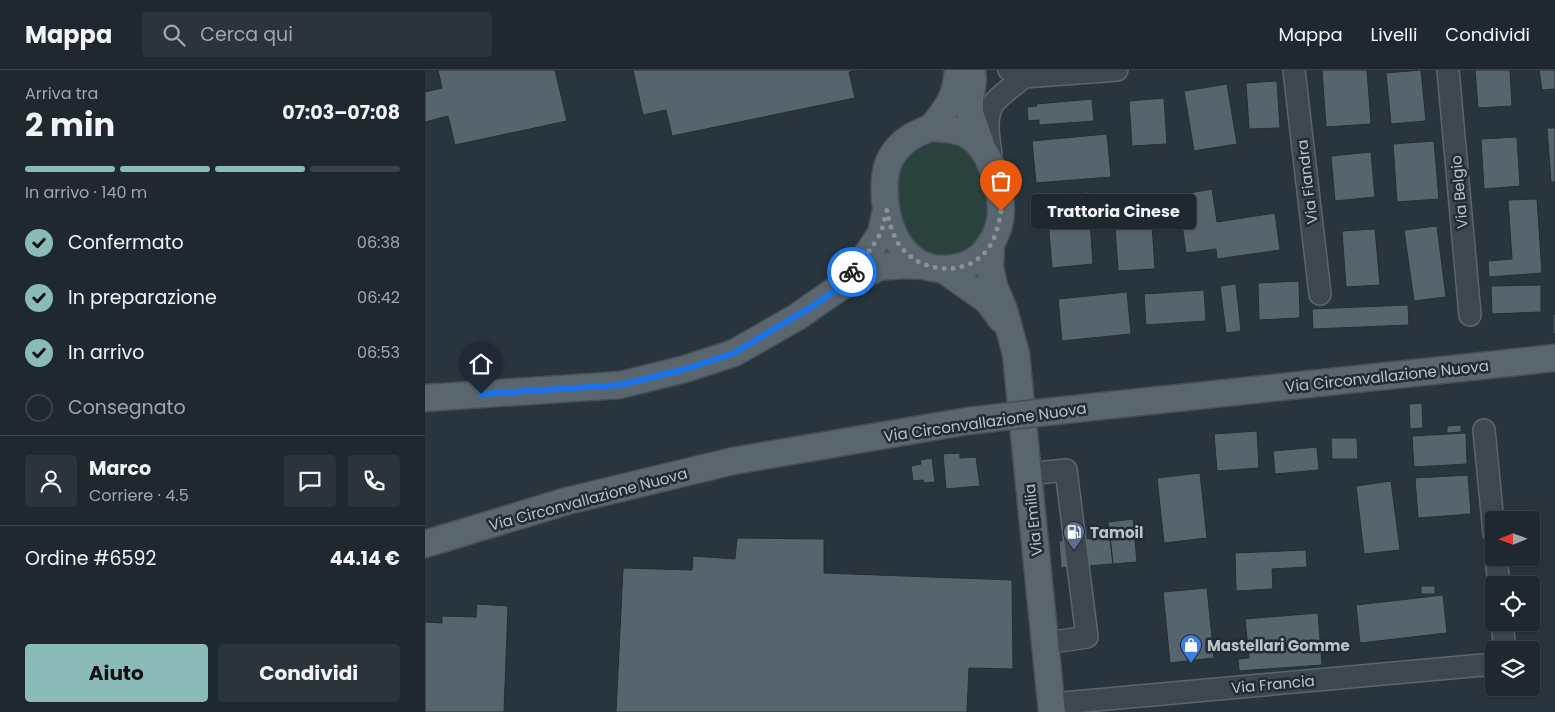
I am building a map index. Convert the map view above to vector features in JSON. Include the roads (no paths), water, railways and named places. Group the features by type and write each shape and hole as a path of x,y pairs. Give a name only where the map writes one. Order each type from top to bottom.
{"main road":[{"path":"931,128 950,102 957,85 958,70"},
{"path":"425,398 620,385 685,369 734,353 797,317 840,287 879,267 903,265 935,268 962,267 978,258 991,245 998,228 1001,211 999,189 969,113 973,81 972,70"},
{"path":"935,268 909,257 898,243 891,227 885,191 886,174 891,157 903,142 918,132 931,128 954,129 971,138 988,159"},
{"path":"840,287 870,250 881,233 887,210"},
{"name":"Via Emilia","path":"991,245 991,267 994,286 1004,310 1016,354 1052,708"},
{"name":"Via Emilia","path":"935,268 987,300 1009,330"},
{"name":"Via Circonvallazione Nuova","path":"426,544 567,501 733,461 968,421 1555,358"}],"street":[{"path":"988,159 989,117 994,104 1017,73 1117,70"},
{"name":"Via Fiandra","path":"1294,70 1321,294"},
{"name":"Via Belgio","path":"1448,70 1471,315"},
{"path":"1484,430 1492,511"},
{"path":"1028,474 1066,470 1087,638 1045,643"},
{"name":"Via Francia","path":"1052,708 1103,706 1485,665"}],"place":[{"name":"Trattoria Cinese","path":"1001,211"},
{"name":"Tamoil","path":"1074,551"},
{"name":"Mastellari Gomme","path":"1191,664"}]}
